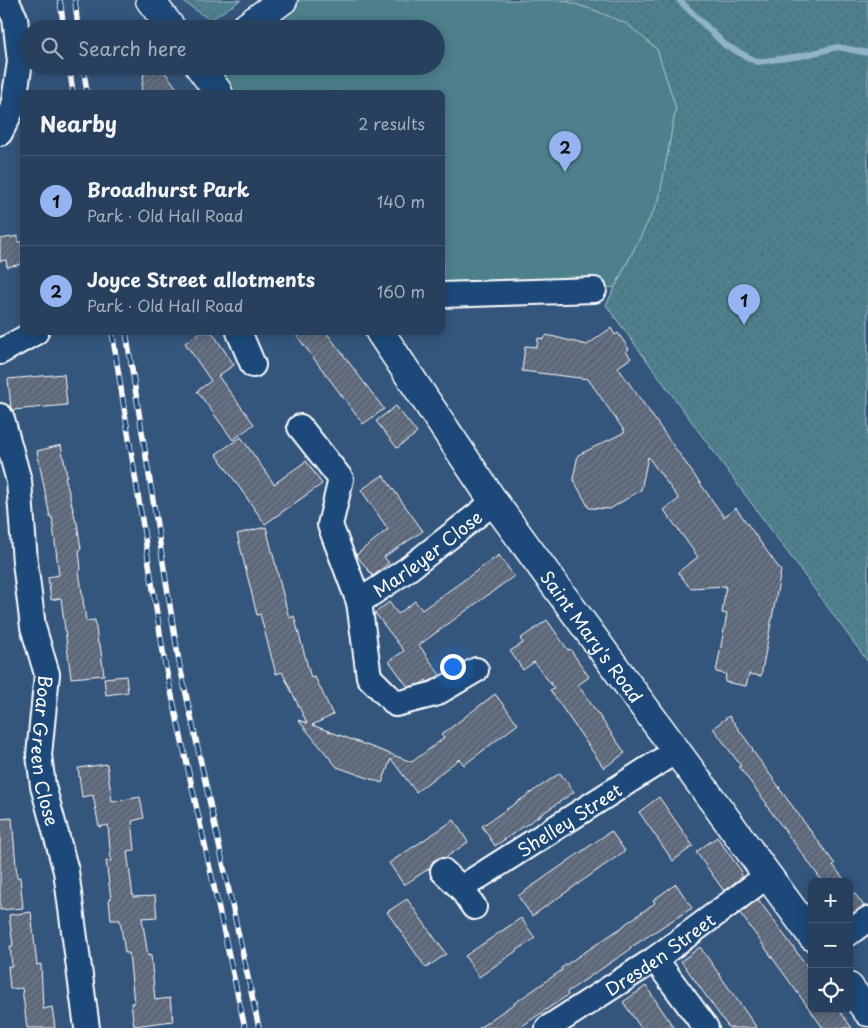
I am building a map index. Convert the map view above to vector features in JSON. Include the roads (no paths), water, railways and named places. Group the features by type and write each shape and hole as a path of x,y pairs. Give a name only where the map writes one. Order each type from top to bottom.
{"street":[{"path":"0,132 13,107 20,62 15,18 6,0"},
{"path":"150,0 165,20"},
{"path":"255,20 283,0"},
{"path":"206,75 217,90"},
{"path":"445,295 594,290"},
{"path":"0,352 31,335"},
{"path":"240,335 252,365"},
{"name":"Saint Mary's Road","path":"382,335 494,502 808,931"},
{"name":"Boar Green Close","path":"0,416 19,481 25,562 34,627 47,674 39,755 43,786 66,871 87,1028"},
{"name":"Marleyer Close","path":"300,427 341,479 330,525 359,602 369,677 396,704 434,694 476,670"},
{"name":"Marleyer Close","path":"359,602 408,569 494,502"},
{"name":"Shelley Street","path":"460,888 676,751"},
{"path":"443,871 460,888 474,907"},
{"name":"Dresden Street","path":"548,1028 655,959 768,876"},
{"path":"853,930 868,919"},
{"path":"655,959 706,1028"},
{"path":"853,992 868,1012"}],"waterway":[{"path":"679,0 725,45 757,62 801,56 838,47 868,53"}],"railway":[{"path":"60,0 63,20"},
{"path":"75,0 77,20"},
{"path":"70,75 73,90"},
{"path":"84,75 87,90"},
{"path":"112,335 165,664 245,1028"},
{"path":"126,335 179,662 259,1028"}],"place":[{"name":"Joyce Street allotments","path":"565,172"},
{"name":"Broadhurst Park","path":"744,325"}]}
